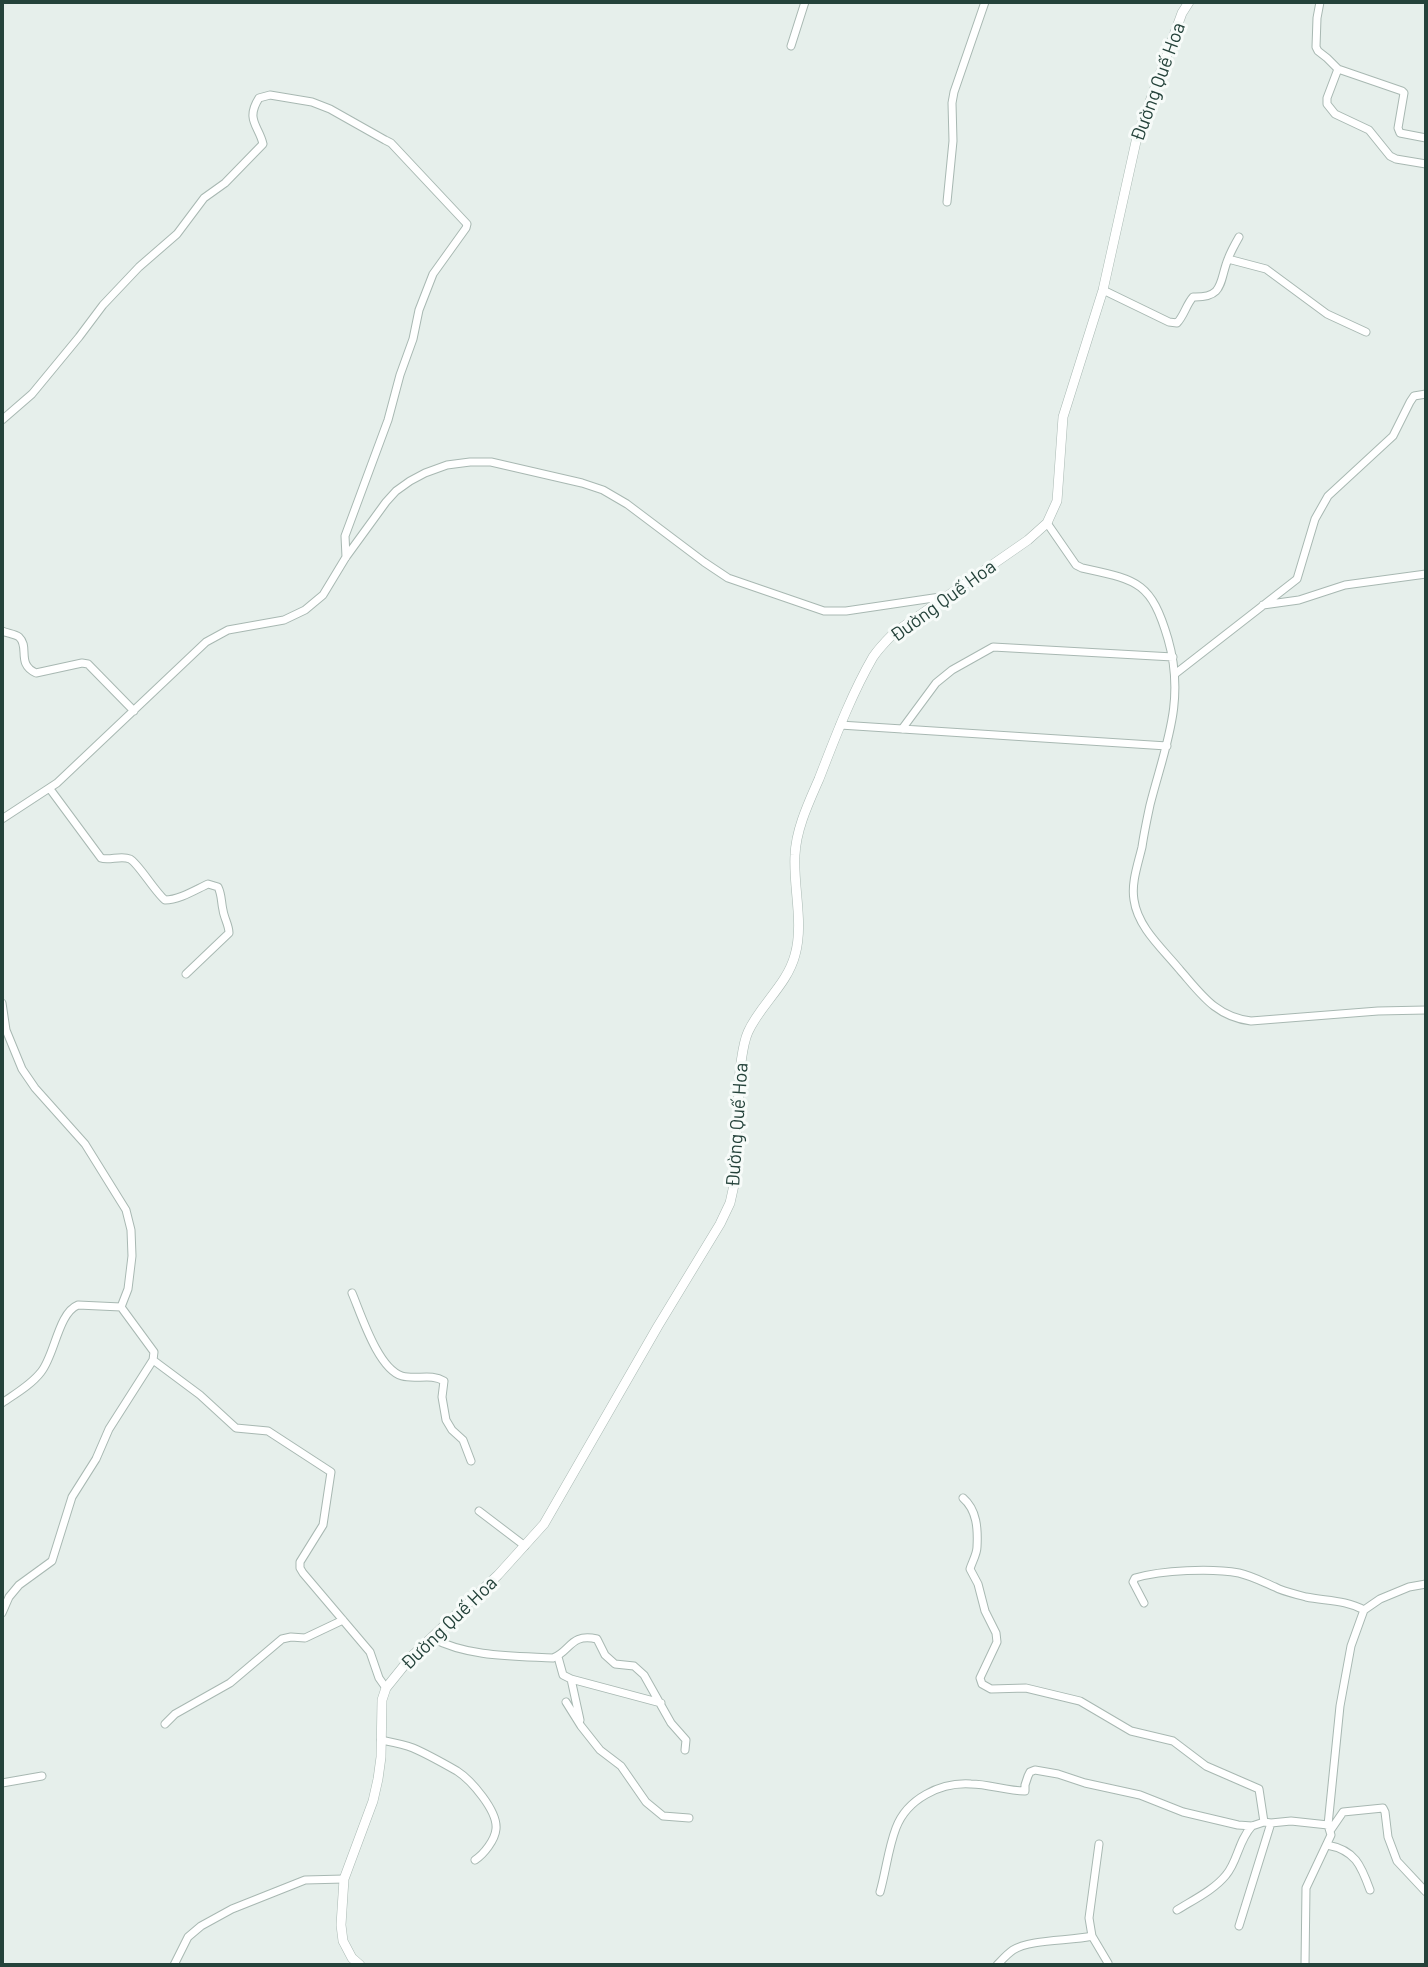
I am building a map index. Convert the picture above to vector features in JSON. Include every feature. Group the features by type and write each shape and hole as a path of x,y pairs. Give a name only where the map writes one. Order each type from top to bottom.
{"street":[{"path":"791,46 805,2"},
{"path":"947,202 953,141 954,92 985,2"},
{"name":"Đường Quế Hoa","path":"360,1965 352,1958 343,1941 341,1925 344,1879 373,1801 380,1768 382,1700 386,1688 411,1657 525,1546 544,1524 720,1224 730,1203 734,1185 740,1069 748,1032 796,955 798,929 794,855 808,807 841,725 883,644 894,633 1028,540 1047,523 1057,501 1063,417 1103,290 1137,137 1182,13 1189,2"},
{"path":"1320,2 1317,18 1318,51 1338,69 1402,90 1404,93 1398,128 1400,133 1426,138"},
{"path":"1338,69 1327,98 1326,104 1331,110 1369,130 1390,156 1426,164"},
{"path":"2,420 32,394 103,305 139,267 177,234 204,198 225,183 263,145 263,139 254,125 254,108 259,98 270,95 317,103 391,143 467,224 433,274 422,300 413,340 388,420 345,536 346,557"},
{"path":"1103,290 1169,322 1177,323 1193,297 1213,294 1220,287 1228,259 1239,237"},
{"path":"1228,259 1266,270 1328,314 1366,332"},
{"path":"1175,674 1297,579 1315,519 1328,496 1393,436 1414,396 1426,394"},
{"path":"2,819 50,789 206,642 228,630 284,620 314,603 323,595 346,557 386,502 410,481 447,465 470,461 491,462 603,490 628,504 729,578 824,611 846,611 951,595"},
{"path":"1047,523 1076,565 1126,578 1143,589 1158,607 1173,657 1175,697 1167,746 1150,805 1134,884 1135,907 1147,931 1203,996 1228,1016 1238,1019 1251,1021 1426,1010"},
{"path":"1262,605 1299,600 1345,585 1426,574"},
{"path":"2,631 19,637 22,641 25,665 29,670 36,673 88,664 134,711"},
{"path":"902,729 936,683 952,670 993,647 1173,657"},
{"path":"841,725 1167,746"},
{"path":"50,789 101,858 132,860 165,900 169,901 208,884 221,891 229,933 186,974"},
{"path":"2,1003 6,1030 22,1069 95,1158 126,1210 131,1230 132,1256 128,1289 121,1307"},
{"path":"352,1293 380,1357 393,1371 399,1376 432,1376 444,1381 442,1397 446,1420 463,1440 471,1461"},
{"path":"2,1404 32,1382 47,1364 67,1315 73,1307 121,1307"},
{"path":"2,1613 9,1597 19,1585 52,1561 72,1497 96,1459 109,1429 153,1360 154,1352 121,1307"},
{"path":"153,1360 200,1395 236,1428 268,1431 331,1472 323,1525 300,1562 300,1568 370,1651 379,1678 386,1688"},
{"path":"963,1498 974,1509 976,1521 978,1549 970,1569 978,1584 979,1597 998,1636 980,1678 982,1684 991,1689 1026,1688 1080,1701 1130,1731 1173,1741 1206,1766 1259,1789 1268,1822 1239,1926"},
{"path":"479,1511 525,1546"},
{"path":"1144,1603 1133,1583 1135,1578 1189,1571 1237,1573 1262,1580 1285,1591 1355,1605 1364,1610"},
{"path":"1305,1965 1306,1888 1331,1835 1329,1828 1340,1706 1351,1646 1364,1610 1380,1599 1409,1587 1426,1584"},
{"path":"165,1724 175,1714 230,1682 282,1639 305,1638 343,1620"},
{"path":"432,1638 449,1647 466,1651 524,1657 558,1657 574,1641 597,1639 605,1655 615,1664 634,1666 644,1675 671,1723 685,1738 685,1750"},
{"path":"558,1657 563,1675 571,1679 661,1703"},
{"path":"571,1679 581,1726"},
{"path":"566,1702 600,1750 621,1766 646,1802 663,1816 689,1818"},
{"path":"381,1740 417,1750 459,1772 476,1788 486,1802 496,1831 486,1850 475,1860"},
{"path":"880,1892 896,1826 925,1795 939,1787 971,1784 1025,1791 1028,1776 1035,1770 1140,1795 1183,1812 1238,1825 1291,1821 1329,1828"},
{"path":"2,1783 42,1776"},
{"path":"1329,1828 1343,1812 1383,1808 1388,1837 1397,1861 1426,1892"},
{"path":"1177,1910 1228,1874 1245,1833 1252,1826"},
{"path":"1099,1844 1089,1917 1092,1936 1108,1963"},
{"path":"1327,1845 1343,1848 1357,1860 1370,1890"},
{"path":"174,1965 188,1937 201,1926 232,1909 304,1880 344,1879"},
{"path":"997,1965 1018,1947 1092,1936"}]}
